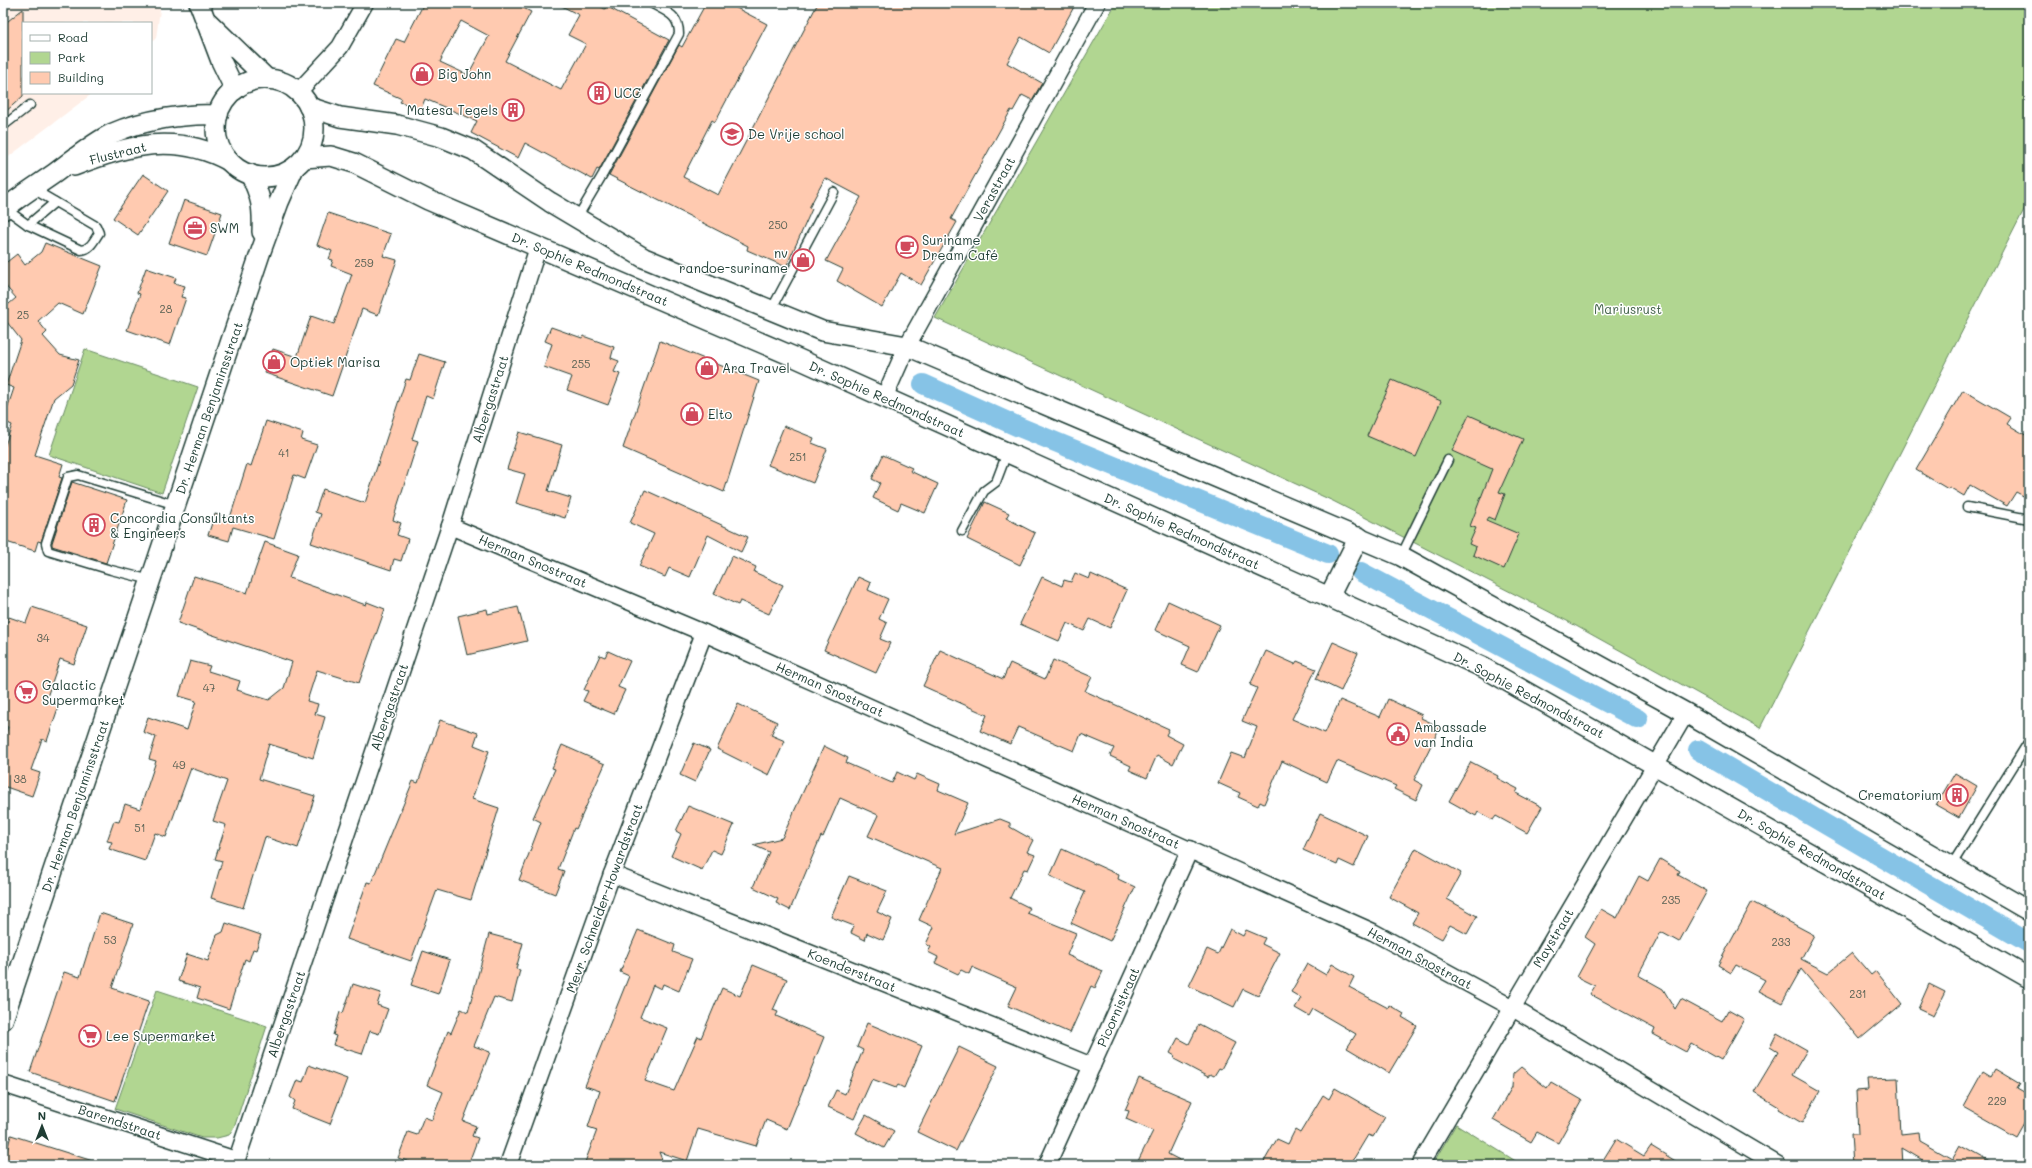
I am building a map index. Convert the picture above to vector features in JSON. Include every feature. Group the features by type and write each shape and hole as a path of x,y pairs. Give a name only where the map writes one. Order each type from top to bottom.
{"street":[{"path":"303,99 340,46 365,3"},
{"name":"Verastraat","path":"884,398 907,346 1097,3"},
{"path":"202,11 267,80"},
{"path":"202,11 221,61 235,90"},
{"path":"303,99 313,119 314,130 313,140 299,163 272,176 250,174 229,161 218,143 216,134 218,115 224,102 235,90 256,80 283,82 303,99 334,116 397,125 441,137 474,150 576,218 644,258 822,331 907,346 1401,556 1686,712 2029,911"},
{"name":"Flustraat","path":"4,209 92,146 113,134 134,126 202,114 218,115"},
{"name":"Flustraat","path":"54,174 118,152 140,146 158,144 184,144 200,147 229,161"},
{"name":"Dr. Sophie Redmondstraat","path":"299,163 332,156 340,158 428,200 792,356 1484,668 2029,978"},
{"name":"Dr. Herman Benjaminsstraat","path":"3,1020 261,251 279,202 299,163"},
{"name":"Dr. Herman Benjaminsstraat","path":"250,174 257,188 263,208 261,251"},
{"name":"Albergastraat","path":"236,1163 450,526 538,247"},
{"name":"Herman Snostraat","path":"450,526 704,633 1373,932 1511,1007 1778,1165"},
{"path":"1329,597 1359,538"},
{"name":"Mevr. Schneider-Howardstraat","path":"508,1165 612,874 704,633"},
{"name":"Maystraat","path":"1420,1165 1511,1007 1656,765 1686,712"},
{"name":"Picornistraat","path":"1047,1165 1190,849"},
{"name":"Koenderstraat","path":"612,874 1092,1066"},
{"name":"Barendstraat","path":"3,1084 236,1163"}],"lane":[{"path":"576,218 603,174 678,34 678,25 674,17 651,3"},
{"path":"3,126 30,105"},
{"path":"4,209 28,226 81,250 87,249 99,233 98,228 32,188"},
{"path":"771,310 834,192"},
{"path":"28,226 55,202"},
{"path":"962,531 981,494 996,482 1006,452"},
{"path":"1401,556 1448,460"},
{"path":"151,580 111,570 48,551 46,543 68,477 78,475 176,505"},
{"path":"1966,507 2029,519"},
{"path":"1951,866 2029,741"}],"shaded area":[{"path":"3,3 161,3 156,38 152,42 152,22 22,22 22,94 92,94 3,161"}],"green space":[{"name":"Mariusrust","path":"1116,3 2029,3 2029,200 1760,728 1569,622 1333,501 935,318"},
{"path":"85,349 198,387 162,493 49,455"},
{"path":"157,990 267,1026 235,1125 229,1135 217,1138 202,1138 115,1109"},
{"path":"1456,1124 1522,1165 1432,1165"}],"building":[{"path":"424,3 514,3 531,12 505,61 561,90 586,44 568,35 579,15 556,3 594,3 605,9 606,6 669,40 599,170 597,169 592,179 525,143 518,158 471,133 477,121 425,99 421,109 400,102 402,99 373,86 396,39 404,42","holes":["461,21 489,36 468,75 440,62"]},
{"path":"706,3 727,3 767,24 715,122 712,120 683,177 718,195 818,3 1076,3 1049,53 1021,37 1007,63 1042,83 1032,100 1022,95 1013,111 1011,110 951,219 957,222 921,285 901,273 882,307 837,281 843,269 826,261 861,197 825,178 809,208 812,209 786,267 747,250 748,246 609,175 679,45 682,47"},
{"path":"23,9 23,96 3,114 3,25"},
{"path":"143,174 168,191 138,235 113,218"},
{"name":"SWM","path":"184,200 222,213 207,256 169,243"},
{"path":"328,213 391,234 383,256 397,260 378,315 362,309 332,396 265,373 273,349 297,357 311,316 334,324 352,274 331,266 333,260 329,259 332,251 317,245"},
{"path":"45,243 102,266 83,314 58,303 38,321 47,332 43,336 60,355 79,360 71,384 54,398 35,455 63,464 59,477 62,478 41,542 38,541 35,551 3,541 3,451 12,425 3,421 14,388 6,385 21,340 3,317 3,309 16,298 3,283 3,265 17,254 25,265 41,252"},
{"path":"146,268 176,278 174,283 185,286 181,297 186,298 170,345 127,330 140,294 137,293"},
{"path":"551,327 614,347 611,358 619,361 614,372 620,374 608,405 567,390 572,377 544,367 552,344 545,341"},
{"name":"Elto","path":"660,341 759,381 724,492 623,448"},
{"path":"419,354 445,362 433,399 426,396 412,439 418,441 393,520 401,523 397,535 408,539 401,561 394,559 391,570 311,543 321,514 315,512 323,489 365,503 406,379 410,380"},
{"path":"1392,380 1441,401 1416,457 1367,436"},
{"path":"1963,390 2011,418 2007,424 2029,437 2029,499 2016,492 2007,506 1970,485 1964,496 1949,487 1948,489 1916,470"},
{"path":"1469,415 1523,439 1499,492 1505,494 1495,520 1488,517 1486,520 1519,534 1504,569 1473,555 1476,547 1469,544 1476,528 1470,526 1492,469 1452,451"},
{"path":"266,421 303,433 301,440 317,445 305,479 294,475 274,539 233,527 229,541 208,535 215,514 230,518 247,464 251,466"},
{"path":"784,426 814,438 812,443 827,449 813,483 768,465"},
{"path":"519,432 562,445 548,491 571,498 565,518 516,503 525,474 507,469"},
{"path":"883,455 912,468 910,471 938,484 925,513 901,503 898,510 873,498 880,483 872,479"},
{"name":"Concordia Consultants & Engineers","path":"72,482 127,500 106,563 52,546"},
{"path":"645,490 748,537 741,552 708,535 690,577 669,568 665,577 639,566 654,534 630,523"},
{"path":"985,502 1009,513 1006,518 1035,533 1020,565 967,539"},
{"path":"265,542 298,554 289,578 366,605 367,602 385,609 359,683 317,670 307,701 318,704 315,714 325,717 313,758 269,744 259,779 315,796 298,848 265,837 243,908 211,898 222,861 215,859 226,825 213,821 227,781 191,768 166,837 155,833 145,861 109,849 112,842 107,841 114,821 119,822 125,804 140,809 156,761 149,759 156,737 143,732 148,717 187,730 196,701 179,696 190,661 210,666 208,671 240,681 237,690 269,700 284,688 292,662 178,623 194,576 247,593"},
{"path":"732,556 756,567 754,572 783,585 769,614 740,601 738,605 714,594"},
{"path":"1075,573 1089,579 1091,574 1127,590 1110,628 1090,619 1084,631 1067,623 1059,641 1020,624 1042,577 1062,586 1064,580 1071,582"},
{"path":"858,577 871,583 868,590 888,599 879,619 887,623 880,639 890,643 876,673 824,650"},
{"path":"1168,601 1220,625 1198,672 1182,665 1190,646 1155,630"},
{"path":"32,607 87,625 74,664 60,659 46,700 59,705 47,741 42,739 31,770 40,773 32,796 3,786 3,742 8,727 3,726 3,635 9,617 26,623"},
{"path":"518,607 527,641 467,655 458,616 487,609 488,614"},
{"path":"1333,642 1358,653 1341,691 1316,679"},
{"path":"940,650 1003,679 1010,663 1045,679 1053,660 1092,677 1085,691 1169,729 1166,735 1183,744 1173,764 1157,755 1147,778 1129,770 1131,766 1110,756 1114,748 1081,734 1074,751 1018,727 1010,744 980,731 987,715 923,686"},
{"path":"608,651 630,661 618,687 625,690 614,714 583,701 588,691 584,690 600,655 605,657"},
{"path":"1266,651 1295,664 1297,661 1316,669 1292,719 1325,733 1340,700 1380,717 1388,699 1422,715 1421,718 1440,727 1414,780 1423,785 1416,800 1394,789 1396,786 1337,761 1327,782 1282,761 1264,804 1260,802 1258,806 1238,797 1240,793 1218,783 1231,753 1245,758 1257,727 1242,721 1257,688 1250,685"},
{"path":"738,704 777,722 771,735 785,741 769,775 717,749"},
{"path":"440,720 478,733 474,745 489,751 472,799 499,808 471,900 437,890 411,961 347,939 367,882 371,883 413,781 418,783"},
{"path":"694,743 710,750 695,782 680,775"},
{"path":"562,745 605,764 576,829 574,828 558,869 564,871 555,894 519,880 541,822 533,818 555,769 552,768"},
{"path":"824,746 848,758 846,763 892,783 897,772 914,780 917,774 940,784 938,790 968,803 954,834 1000,819 1010,823 1010,827 1033,840 1027,852 1035,855 1028,870 1024,869 1010,898 1030,908 1027,913 1076,933 1067,955 1103,971 1095,988 1091,986 1070,1033 1008,1006 1017,987 972,967 969,974 961,970 958,974 935,963 938,957 928,952 931,947 926,944 934,927 919,920 942,868 868,836 878,815 840,798 823,837 821,836 790,910 776,903 778,899 753,887 769,852 753,845 782,838"},
{"path":"1471,762 1498,776 1497,778 1518,789 1516,793 1542,807 1527,833 1496,816 1493,820 1478,812 1476,816 1449,801"},
{"name":"Crematorium","path":"1955,773 1977,786 1959,818 1936,805"},
{"path":"688,806 734,825 721,854 712,850 702,870 671,856 681,834 676,831"},
{"path":"1320,813 1368,836 1354,867 1339,860 1337,865 1303,850"},
{"path":"1416,848 1461,873 1447,899 1477,916 1467,934 1450,925 1442,939 1412,923 1418,913 1389,897"},
{"path":"1062,849 1119,875 1118,879 1135,887 1110,941 1071,923 1085,892 1050,876"},
{"path":"1660,859 1680,871 1678,875 1707,891 1679,942 1661,932 1638,975 1663,989 1675,1009 1681,999 1722,1021 1728,1010 1744,1019 1721,1060 1691,1043 1686,1052 1653,1034 1655,1029 1590,994 1595,986 1577,977 1595,944 1585,937 1601,909 1617,918 1639,876 1648,881"},
{"path":"849,876 887,891 877,912 892,919 883,940 867,933 865,940 851,933 854,926 831,917"},
{"path":"1752,902 1814,935 1801,959 1828,973 1852,953 1871,975 1876,971 1902,1004 1860,1039 1801,969 1782,1003 1758,991 1765,980 1736,965 1731,973 1718,965"},
{"name":"Lee Supermarket","path":"100,913 133,924 112,988 149,1001 115,1101 30,1072 64,972 80,977"},
{"path":"226,923 261,935 256,950 253,949 249,961 245,959 229,1009 197,998 200,988 178,981 187,954 208,961 217,935 223,932"},
{"path":"1230,929 1243,936 1246,930 1265,938 1262,944 1280,953 1258,996 1243,989 1234,1007 1189,986 1207,949 1218,954"},
{"path":"638,930 675,945 673,952 692,959 679,991 663,984 661,989 653,985 640,1017 667,1028 645,1081 674,1091 698,1036 701,1038 722,988 740,996 753,965 787,979 773,1010 778,1012 776,1016 824,1037 787,1129 766,1120 756,1146 698,1129 687,1161 659,1152 664,1165 584,1165 597,1130 588,1127 600,1091 585,1086 629,976 620,972"},
{"path":"489,934 523,943 516,969 520,970 512,1002 494,997 474,1046 490,1052 463,1121 476,1126 472,1136 478,1138 468,1165 409,1165 410,1162 398,1158 408,1132 417,1135 424,1117 432,1120 443,1092 427,1085 448,1031 451,1033 461,1009 468,1012"},
{"path":"423,951 450,960 438,994 411,985"},
{"path":"1307,964 1326,975 1332,964 1354,977 1349,987 1388,1008 1389,1005 1404,1014 1402,1017 1417,1026 1389,1073 1347,1048 1356,1034 1313,1009 1309,1016 1295,1008 1301,998 1291,992"},
{"path":"353,984 381,993 377,1005 388,1009 379,1034 370,1031 362,1054 333,1045 336,1036 333,1035 340,1012 343,1013"},
{"path":"1929,984 1945,992 1933,1016 1918,1009"},
{"path":"867,1023 922,1046 904,1088 898,1085 896,1088 872,1079 854,1119 828,1107 836,1090 845,1094 863,1050 857,1047"},
{"path":"1199,1024 1235,1043 1221,1069 1219,1068 1214,1076 1210,1074 1208,1077 1174,1059 1175,1056 1170,1053 1178,1038 1189,1044"},
{"path":"1777,1033 1807,1050 1792,1075 1820,1091 1802,1123 1778,1109 1779,1107 1754,1092 1778,1052 1770,1047"},
{"path":"959,1047 998,1066 956,1151 917,1132"},
{"path":"309,1065 347,1079 330,1124 292,1109 295,1101 290,1097 297,1080 303,1082"},
{"path":"1521,1067 1547,1088 1551,1082 1582,1100 1558,1143 1537,1132 1531,1142 1493,1120 1512,1087 1513,1074"},
{"path":"1995,1069 2020,1084 2017,1089 2029,1096 2029,1114 2016,1137 1963,1107 1983,1071 1991,1076"},
{"path":"1139,1078 1192,1101 1168,1154 1189,1165 1136,1165 1153,1131 1126,1119 1129,1111 1125,1110"},
{"path":"1898,1078 1901,1134 1919,1132 1920,1141 1952,1159 1960,1145 1996,1165 1931,1165 1902,1148 1903,1165 1853,1165 1851,1134 1858,1134 1856,1091 1868,1090 1867,1079"},
{"path":"1335,1088 1385,1117 1373,1137 1368,1135 1350,1165 1262,1165 1277,1139 1288,1144 1295,1130 1300,1133 1323,1095 1329,1099"},
{"path":"866,1115 894,1131 884,1148 856,1133"},
{"path":"11,1135 96,1162 96,1165 3,1165"},
{"path":"1616,1139 1644,1156 1651,1146 1682,1165 1612,1165 1603,1160"}],"waterway":[{"path":"923,384 1019,427 1328,554"},
{"path":"1361,572 1638,719"},
{"path":"1698,750 2029,943"}],"place":[{"name":"Big John","path":"422,74"},
{"name":"UCC","path":"599,93"},
{"name":"Matesa Tegels","path":"513,110"},
{"name":"De Vrije school","path":"732,134"},
{"name":"SWM","path":"195,228"},
{"name":"Suriname Dream Café","path":"907,247"},
{"name":"nv randoe-suriname","path":"803,260"},
{"name":"Optiek Marisa","path":"274,362"},
{"name":"Ara Travel","path":"707,368"},
{"name":"Elto","path":"692,414"},
{"name":"Concordia Consultants & Engineers","path":"94,525"},
{"name":"Galactic Supermarket","path":"26,692"},
{"name":"Ambassade van India","path":"1398,734"},
{"name":"Crematorium","path":"1957,795"},
{"name":"Lee Supermarket","path":"90,1036"}]}
